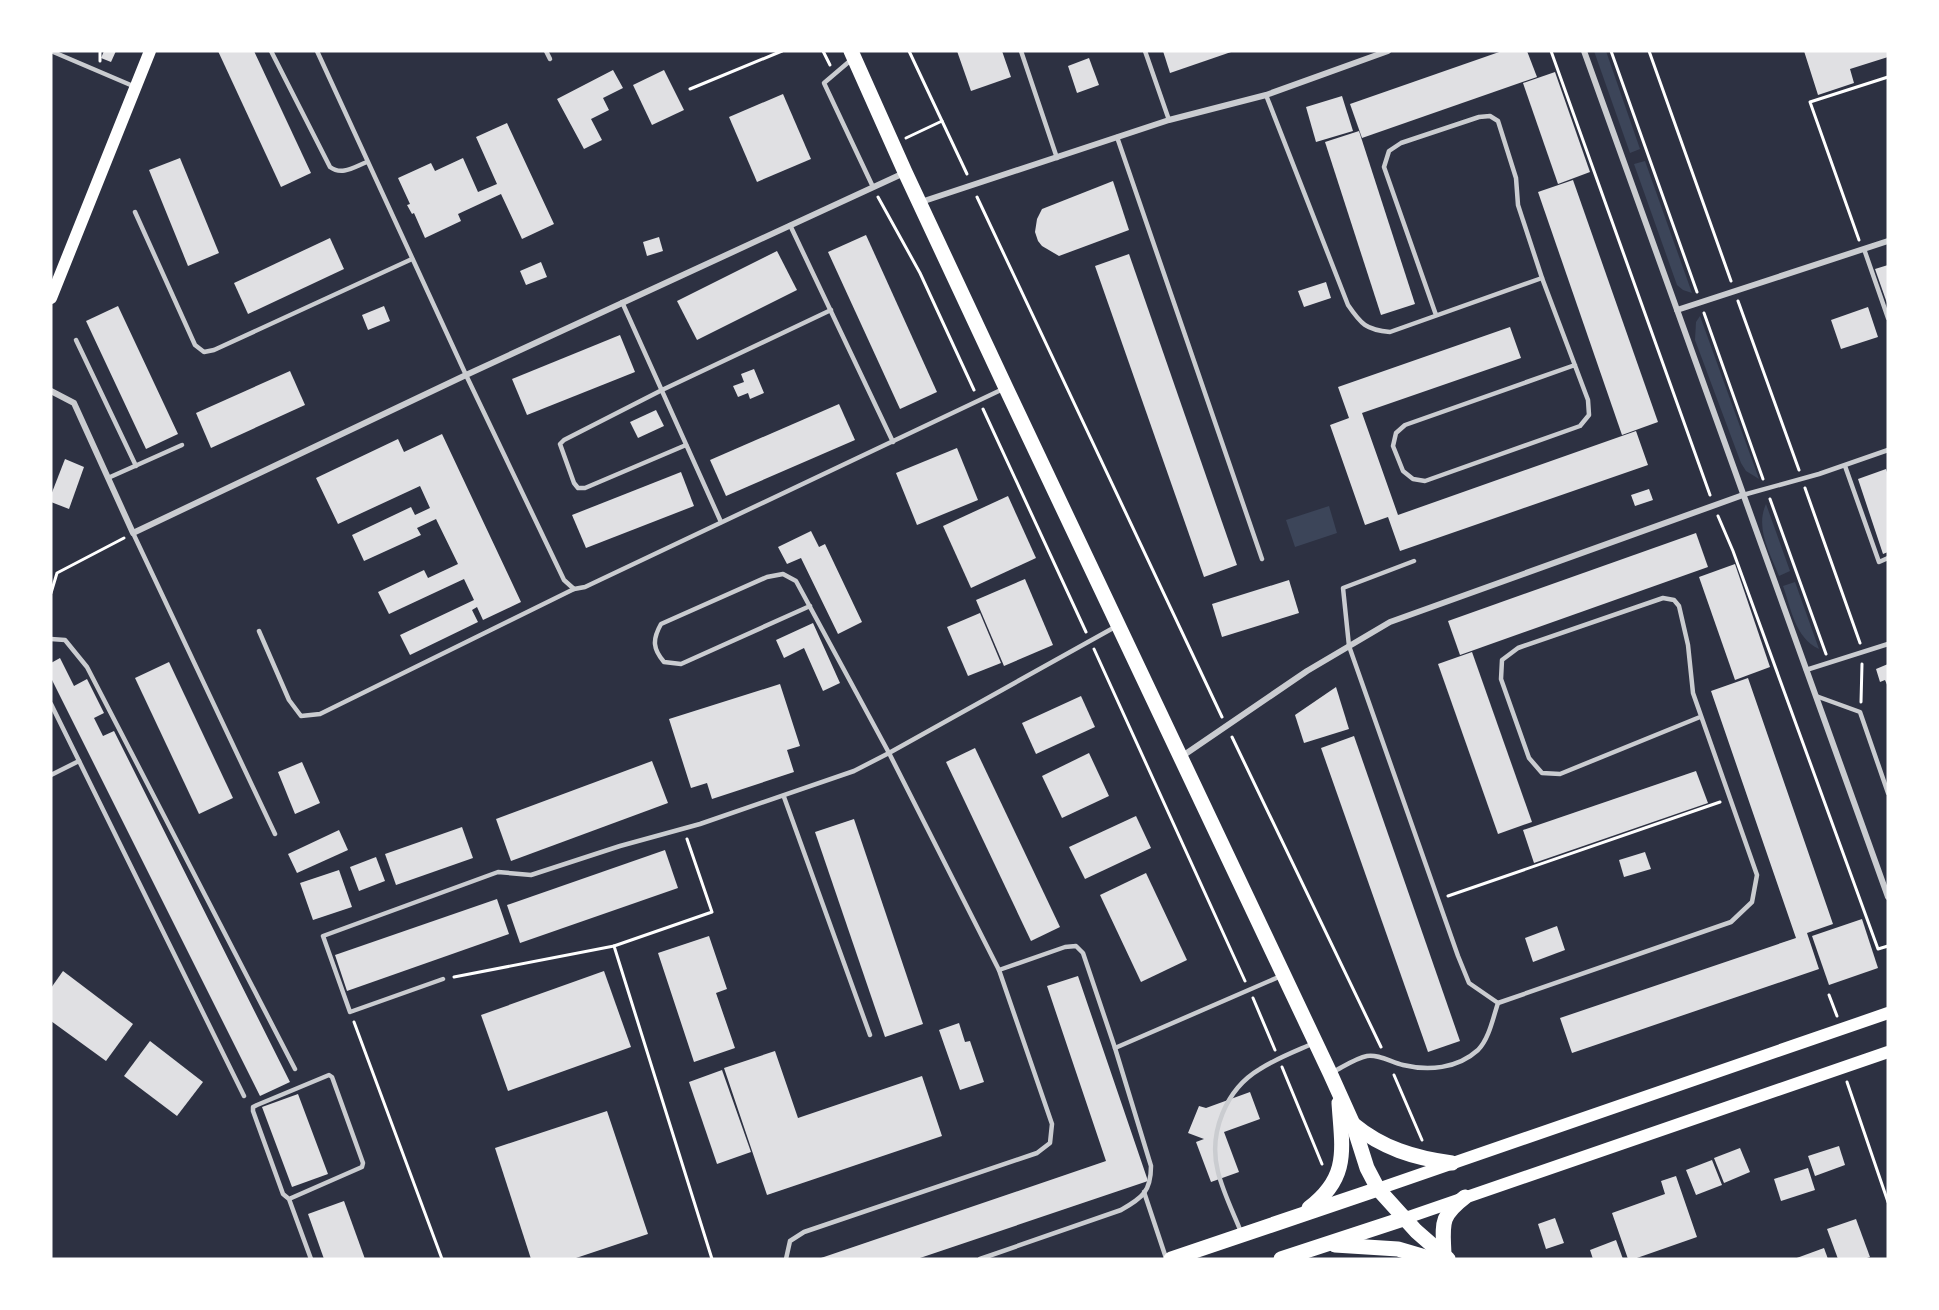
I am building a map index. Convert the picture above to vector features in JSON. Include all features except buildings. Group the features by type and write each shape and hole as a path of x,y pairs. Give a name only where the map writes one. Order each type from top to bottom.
{"main road":[{"path":"51,298 150,51"},
{"path":"853,54 919,203 1330,1073 1353,1124 1367,1168 1378,1189 1441,1258"},
{"path":"1169,1259 1888,1013"},
{"path":"1281,1259 1888,1052"},
{"path":"1298,1216 1322,1198 1335,1183 1341,1164 1342,1144 1338,1094"},
{"path":"1353,1124 1370,1138 1414,1156 1452,1163"},
{"path":"1441,1258 1446,1216 1450,1209 1465,1197"},
{"path":"1323,1245 1398,1249 1441,1258"}],"street":[{"path":"919,203 1169,120 1266,95 1388,51"},
{"path":"1584,51 1888,897"},
{"path":"51,391 74,403 133,533 622,302 905,172"},
{"path":"1677,310 1888,241"},
{"path":"1180,758 1307,671 1390,622 1743,495"}],"lane":[{"path":"51,51 136,87"},
{"path":"271,51 330,167 336,172 343,172 367,162"},
{"path":"317,51 466,375 564,580 574,589"},
{"path":"546,51 550,59"},
{"path":"1021,51 1057,158"},
{"path":"1145,51 1169,120"},
{"path":"853,54 824,84 873,187"},
{"path":"1266,95 1348,305 1361,324 1374,331 1390,332 1542,278"},
{"path":"1436,315 1384,167 1389,152 1401,143 1479,117 1490,116 1498,121 1516,177 1518,205 1542,278 1575,365 1588,400 1589,416 1580,426 1425,481 1413,479 1403,471 1393,446 1396,433 1405,425 1575,365"},
{"path":"1118,137 1262,559"},
{"path":"135,212 195,345 204,352 214,350 412,259"},
{"path":"790,225 893,442"},
{"path":"1864,249 1888,318"},
{"path":"622,302 721,522"},
{"path":"686,445 585,488 578,488 574,483 560,444 662,390 831,310"},
{"path":"76,340 136,466"},
{"path":"259,631 289,700 301,716 320,714 574,589 585,587 1006,388"},
{"path":"108,478 182,445"},
{"path":"1743,495 1845,466 1888,450"},
{"path":"1845,466 1879,562 1888,558"},
{"path":"133,533 275,834"},
{"path":"1414,561 1343,588 1349,646 1469,983 1498,1003"},
{"path":"786,1259 790,1241 804,1232 1036,1153 1050,1143 1052,1124 999,970 889,753 810,606 796,581 783,574 767,577 661,624 654,636 655,651 664,662 681,664 810,606"},
{"path":"1498,1003 1731,922 1752,902 1757,875 1700,717 1693,693 1688,645 1679,606 1674,600 1663,598 1518,648 1502,660 1501,679 1528,758 1542,773 1560,774 1700,717"},
{"path":"443,979 350,1012 323,936 498,872 531,875 784,796 854,771 1117,625"},
{"path":"51,639 65,640 87,667 295,1069"},
{"path":"1806,670 1888,644"},
{"path":"1816,696 1860,712 1888,793"},
{"path":"51,704 244,1096"},
{"path":"51,775 79,761"},
{"path":"784,796 870,1035"},
{"path":"980,1259 1121,1210 1134,1203 1151,1182 1151,1166 1083,952 1076,946 1065,947 999,970"},
{"path":"1115,1048 1284,975"},
{"path":"1330,1073 1365,1056 1377,1056 1388,1062 1418,1069 1450,1066 1478,1050 1487,1036 1498,1003"},
{"path":"1242,1234 1218,1172 1214,1149 1220,1119 1233,1093 1258,1070 1315,1042"},
{"path":"289,1199 362,1167 363,1163 332,1077 329,1075 253,1107 283,1194 289,1199 311,1259"},
{"path":"1144,1192 1169,1259"}],"path":[{"path":"690,89 782,51"},
{"path":"909,51 1426,1146"},
{"path":"1611,51 1829,663"},
{"path":"1649,51 1863,651 1860,712"},
{"path":"1864,249 1856,235 1810,102 1888,76"},
{"path":"873,187 920,273 1090,640 1250,990 1322,1166"},
{"path":"51,593 57,573 133,533"},
{"path":"1438,899 1730,799"},
{"path":"443,979 614,946 712,912 684,828"},
{"path":"614,946 712,1259"},
{"path":"1829,994 1831,1002"},
{"path":"350,1012 442,1259"},
{"path":"1842,1068 1888,1202"}],"shaded area":[{"path":"1594,51 1606,51 1640,149 1630,153"},
{"path":"1645,161 1692,293 1677,285 1634,164"},
{"path":"1700,316 1759,479 1746,471 1741,463 1695,340 1696,322"},
{"path":"1766,504 1790,571 1779,576 1763,531 1763,513"},
{"path":"1329,506 1337,533 1295,547 1286,520"},
{"path":"1795,582 1819,649 1804,638 1792,613 1783,586"}]}
